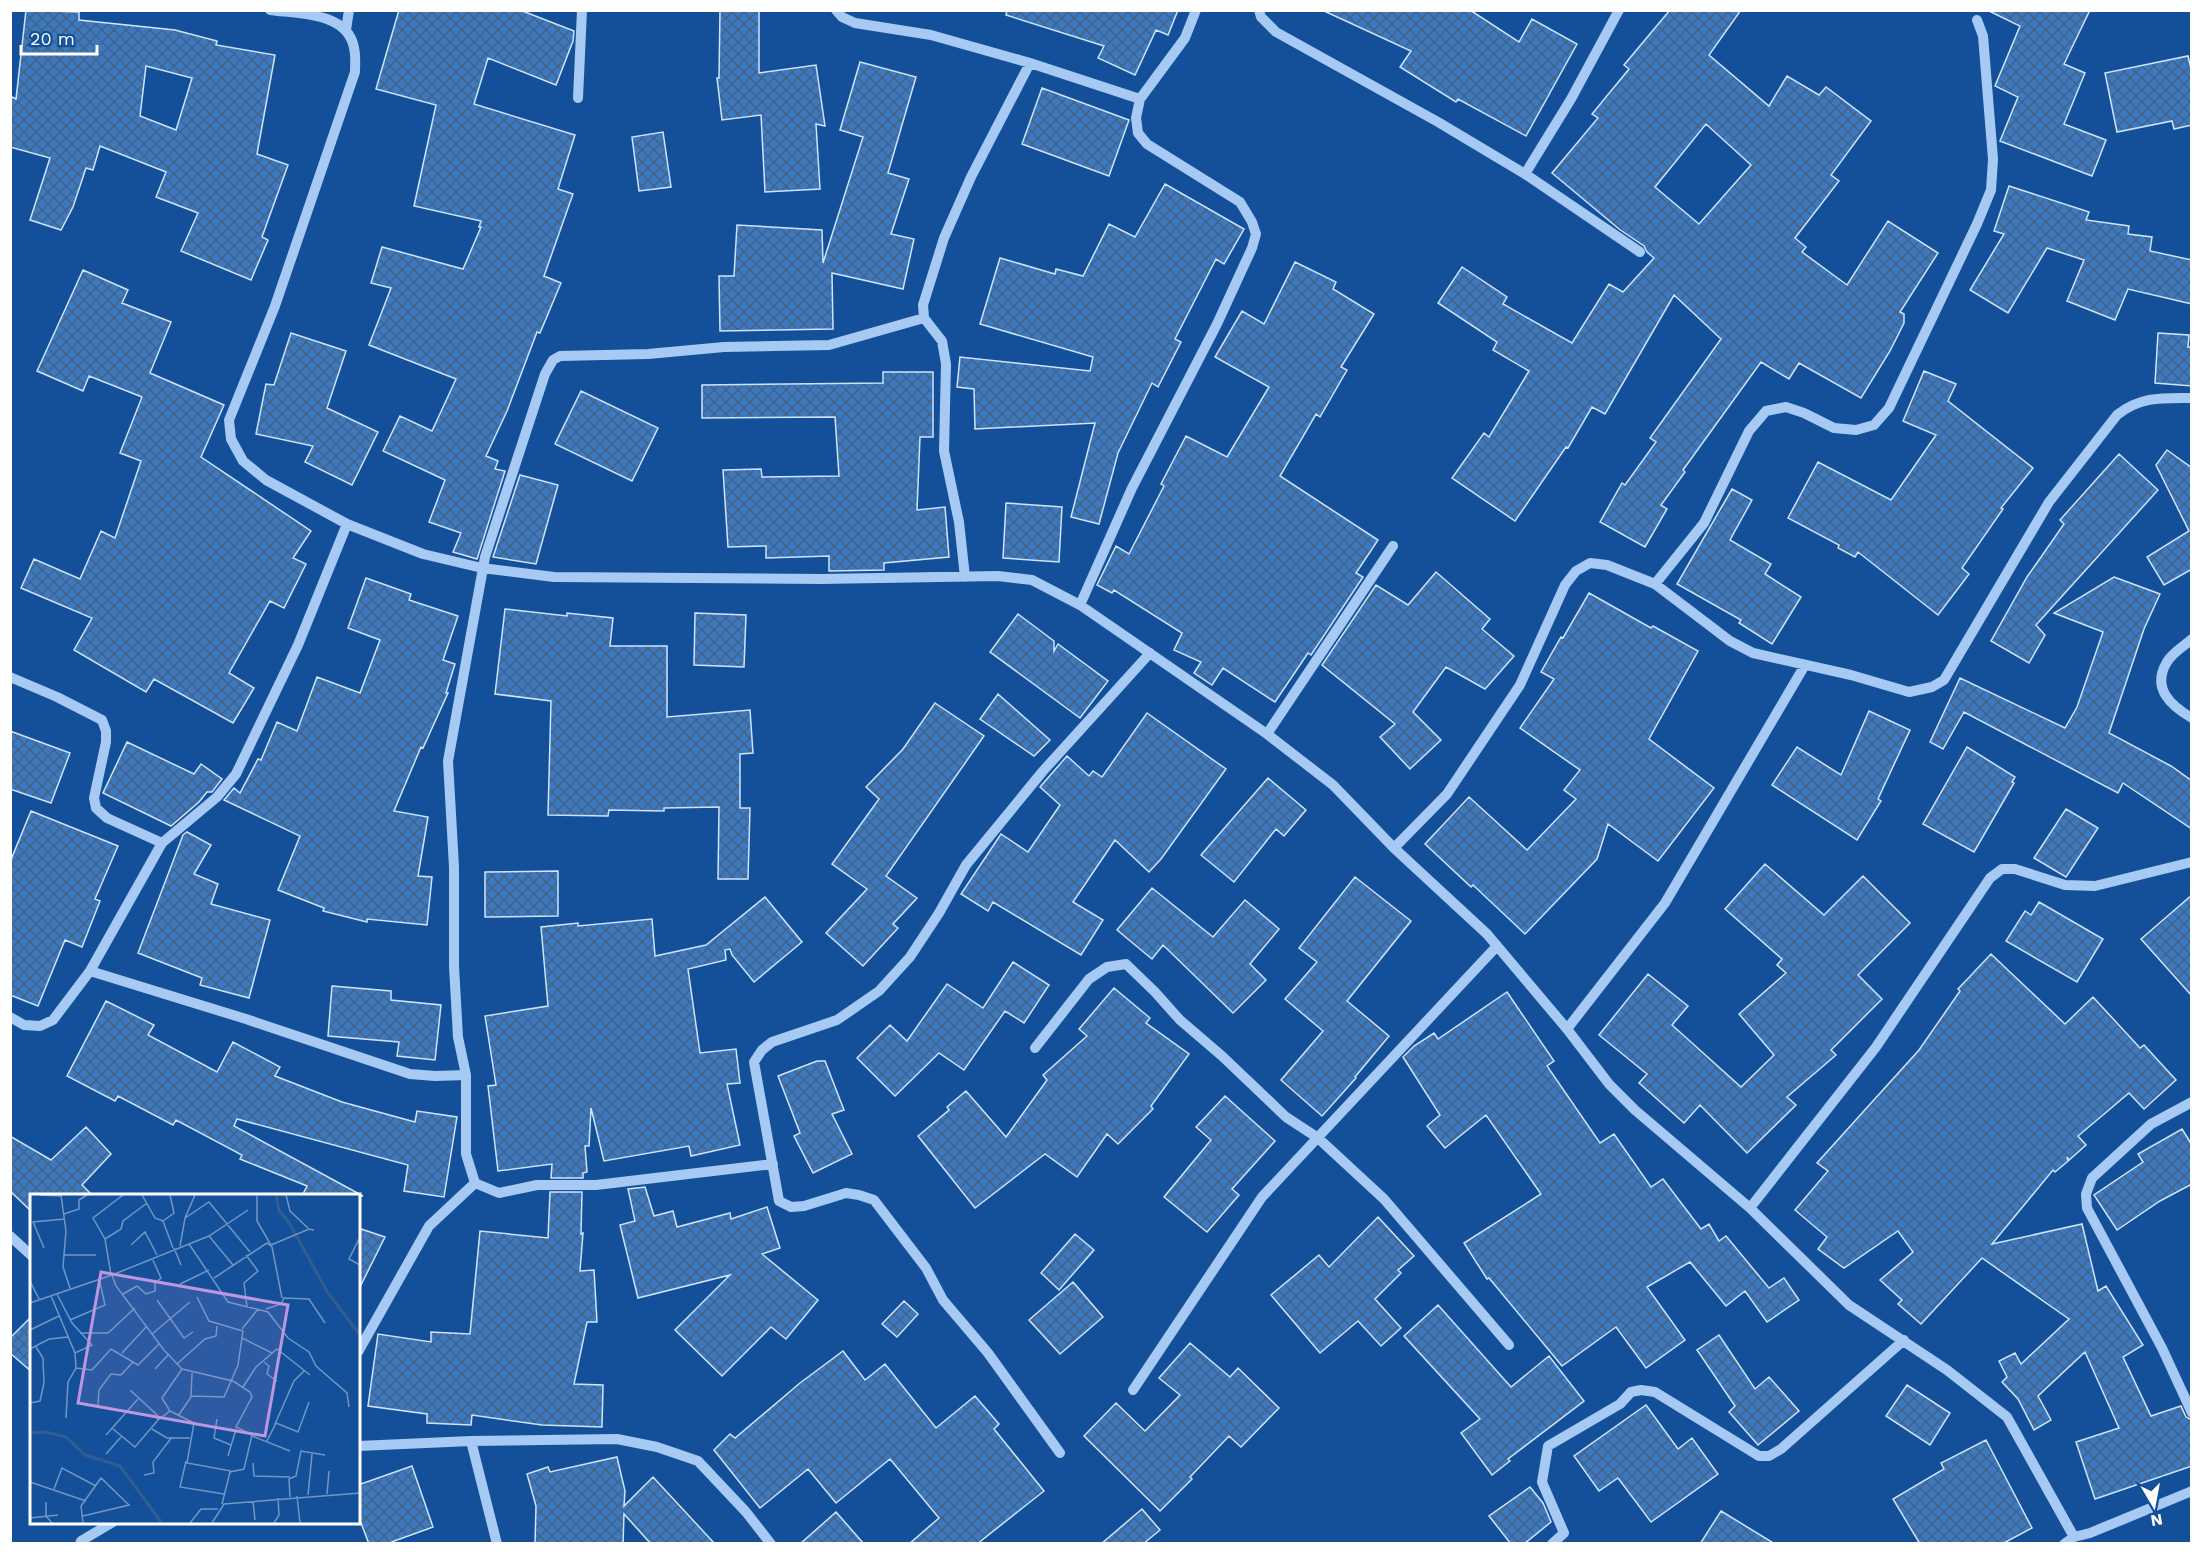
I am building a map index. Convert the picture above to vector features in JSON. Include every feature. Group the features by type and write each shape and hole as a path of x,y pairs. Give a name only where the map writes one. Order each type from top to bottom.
{"street":[{"path":"270,10 322,17 346,30"},
{"path":"349,10 346,30 354,47 355,72 275,306 230,420 231,439 243,461 266,480 347,524 423,554 482,568 554,577 821,579 998,576 1032,580 1080,605 1267,734 1333,785 1394,848 1487,934 1567,1029 1609,1084 1635,1110 1750,1208 1849,1305 1947,1370 2007,1418 2074,1537"},
{"path":"578,98 582,10"},
{"path":"836,10 842,17 855,23 931,35 1030,63 1140,99"},
{"path":"1080,605 1132,488 1217,324 1252,248 1256,234 1240,202 1147,144 1138,134 1136,118 1140,99 1169,63 1185,38 1196,10"},
{"path":"1259,10 1261,17 1276,32 1438,122 1525,174 1640,252"},
{"path":"1525,174 1619,10"},
{"path":"1655,584 1704,523 1749,431 1766,411 1786,407 1834,428 1856,430 1874,425 1889,408 1991,190 1993,159 1986,68 1983,36 1977,20"},
{"path":"965,577 959,522 944,452 946,363 942,341 924,318 923,305 944,238 976,168 1030,63"},
{"path":"475,1183 466,1154 466,1075 458,1037 454,966 454,867 448,761 482,568 544,374 553,360 560,356 573,354 648,354 724,347 829,345 924,318"},
{"path":"1394,848 1447,794 1520,686 1565,585 1576,571 1590,563 1607,565 1655,584 1730,641 1753,653 1909,692 1932,687 1944,680 2049,502 2117,415 2129,406 2151,398 2192,398"},
{"path":"10,1017 24,1025 40,1026 53,1020 90,971 162,843 217,797 237,774 298,645 347,524"},
{"path":"1267,734 1393,546"},
{"path":"2192,639 2167,661 2162,678 2163,693 2174,708 2192,718"},
{"path":"1060,1453 988,1353 943,1300 926,1268 874,1200 858,1194 846,1193 804,1206 785,1205 779,1201 754,1062 762,1050 772,1042 837,1020 879,991 910,957 939,913 966,864 1043,771 1150,654"},
{"path":"1567,1029 1665,903 1805,665"},
{"path":"10,677 102,720 106,731 106,742 94,798 96,808 107,818 162,843"},
{"path":"1750,1208 1876,1047 1990,878 2002,869 2015,869 2065,885 2095,886 2192,862"},
{"path":"1133,1390 1262,1197 1497,946"},
{"path":"1035,1048 1089,979 1107,966 1126,964 1180,1020 1286,1117 1318,1138 1384,1199 1509,1345"},
{"path":"90,971 246,1019 410,1074 435,1077 466,1075"},
{"path":"2192,1102 2151,1124 2092,1178 2086,1194 2087,1208 2162,1348 2192,1413"},
{"path":"475,1183 499,1192 537,1185 596,1185 773,1164"},
{"path":"360,1348 429,1226 475,1183"},
{"path":"10,1236 30,1254"},
{"path":"1552,1544 1564,1533 1542,1482 1548,1446 1620,1404 1631,1392 1641,1390 1655,1392 1759,1456 1769,1456 1781,1449 1904,1340"},
{"path":"360,1446 616,1439 657,1447 698,1461 746,1512 771,1544"},
{"path":"471,1442 497,1544"},
{"path":"2064,1544 2074,1537 2091,1538 2192,1491"},
{"path":"80,1544 81,1541 110,1524"}],"building":[{"path":"26,10 79,12 79,20 175,30 217,41 216,45 275,55 257,154 288,165 262,237 268,240 251,280 181,251 198,213 156,197 166,172 100,146 93,170 86,168 73,207 61,230 30,220 50,158 10,147 10,96 16,99","holes":["146,66 192,78 176,130 140,116"]},
{"path":"399,10 520,10 574,31 573,41 556,85 488,58 474,104 575,135 558,189 573,194 544,276 561,283 540,333 537,332 507,411 486,456 498,461 495,469 505,471 477,559 453,552 461,533 429,522 445,480 383,451 400,416 432,431 456,379 369,345 391,288 371,283 382,247 463,269 481,227 479,227 481,221 414,206 436,105 376,89"},
{"path":"720,10 759,10 759,73 816,65 825,126 816,124 820,189 765,192 761,115 722,120 717,78 719,78"},
{"path":"1007,10 1178,10 1168,35 1156,30 1135,75 1098,58 1104,46 1006,15"},
{"path":"1322,10 1470,10 1519,42 1532,19 1577,44 1526,136 1458,99 1456,102 1400,67 1411,51"},
{"path":"1670,10 1741,10 1709,55 1769,106 1787,76 1819,95 1826,87 1871,121 1831,175 1839,181 1795,238 1806,247 1802,252 1847,285 1888,221 1938,253 1900,312 1904,314 1904,323 1861,398 1799,363 1789,379 1761,362 1683,470 1685,472 1661,505 1667,509 1645,547 1600,522 1622,483 1625,485 1656,442 1650,438 1721,339 1674,295 1605,414 1592,407 1568,448 1566,447 1515,521 1452,478 1484,433 1489,437 1529,371 1493,350 1497,342 1438,303 1462,267 1507,297 1503,304 1572,343 1609,284 1623,292 1654,258 1644,246 1619,229 1552,173 1598,118 1592,114 1629,69 1624,65","holes":["1706,124 1751,165 1699,224 1655,187"]},
{"path":"1987,10 2090,10 2064,64 2085,73 2064,124 2106,140 2092,176 2000,141 2018,97 1995,86 2020,26"},
{"path":"2188,56 2192,73 2192,125 2174,129 2172,121 2117,132 2105,73"},
{"path":"860,62 916,77 888,173 909,179 891,234 914,239 903,289 832,273 833,329 720,331 719,276 734,276 737,225 822,230 823,263 863,137 840,130"},
{"path":"1042,88 1129,120 1109,176 1022,144"},
{"path":"663,132 671,187 639,191 632,137"},
{"path":"1165,184 1244,229 1224,264 1216,259 1175,339 1181,342 1158,387 1152,383 1118,453 1099,524 1071,517 1095,423 975,429 974,389 957,387 960,357 1090,371 1093,357 980,324 1000,258 1055,274 1056,269 1083,276 1109,224 1135,237"},
{"path":"2009,186 2089,212 2086,220 2129,226 2128,234 2152,237 2150,251 2192,260 2192,304 2128,289 2115,320 2067,301 2084,260 2047,248 2008,313 1970,290 2004,234 1994,231"},
{"path":"1295,262 1336,282 1333,289 1374,314 1341,367 1347,370 1320,417 1316,414 1280,476 1378,540 1356,573 1363,577 1311,655 1308,653 1275,702 1223,668 1212,685 1194,673 1201,662 1174,650 1182,633 1114,590 1112,593 1097,585 1116,546 1129,554 1164,486 1161,484 1186,436 1227,457 1269,387 1215,357 1242,311 1264,324"},
{"path":"83,270 128,290 122,303 171,322 150,373 224,405 201,457 311,531 293,558 306,564 284,608 270,601 229,673 254,688 233,723 154,679 146,692 74,650 92,618 21,588 34,559 80,579 101,531 115,538 141,461 120,453 142,397 89,376 83,391 37,371"},
{"path":"291,333 346,351 327,408 378,432 352,485 305,462 313,446 256,434 266,384 274,385"},
{"path":"2158,333 2189,335 2188,347 2192,347 2192,386 2155,383"},
{"path":"1924,371 1956,384 1948,401 2033,468 2001,508 2003,509 1962,568 1969,574 1938,615 1858,552 1855,557 1838,548 1839,545 1788,518 1818,462 1891,500 1936,435 1903,421"},
{"path":"883,372 933,372 933,437 920,437 917,510 945,507 949,557 884,563 884,570 829,571 829,556 766,558 766,546 728,547 723,470 761,469 762,477 839,476 835,417 702,418 702,385 883,383"},
{"path":"581,391 658,428 632,481 555,444"},
{"path":"2167,450 2192,468 2192,569 2164,585 2147,557 2189,531 2156,465"},
{"path":"2119,454 2158,490 2036,625 2045,635 2029,663 1991,641 2027,577 2064,524 2060,520"},
{"path":"520,475 558,485 536,564 493,557"},
{"path":"1732,489 1752,500 1730,540 1771,564 1765,574 1801,597 1772,644 1739,623 1741,620 1677,584"},
{"path":"1006,503 1062,507 1059,562 1003,558"},
{"path":"1436,572 1490,619 1482,629 1514,656 1485,689 1446,667 1413,712 1441,740 1410,769 1380,737 1395,724 1322,665 1376,585 1408,605"},
{"path":"2114,577 2160,594 2144,629 2109,733 2171,766 2192,781 2192,829 2123,783 2118,793 1964,712 1943,749 1930,742 1960,678 2065,728 2077,707 2103,632 2054,613"},
{"path":"366,578 411,594 409,600 458,616 443,660 455,664 446,693 448,693 423,748 421,747 394,811 428,817 418,876 432,877 427,925 367,919 367,922 323,911 324,908 278,890 300,836 224,800 234,788 240,793 258,759 261,760 277,722 297,731 317,677 360,693 380,640 348,628"},
{"path":"1589,593 1698,651 1649,739 1714,788 1658,861 1608,824 1597,859 1525,934 1425,844 1469,797 1527,850 1576,799 1564,790 1580,770 1520,728 1554,679 1541,672"},
{"path":"505,609 567,616 567,613 613,618 610,646 667,646 667,717 750,710 753,753 740,754 740,808 750,808 748,879 718,879 719,807 664,808 664,811 609,810 608,816 548,815 551,701 495,694"},
{"path":"695,613 746,615 744,667 694,665"},
{"path":"1018,614 1054,641 1054,651 1058,644 1108,681 1080,718 990,652"},
{"path":"998,694 1050,740 1034,756 980,719"},
{"path":"935,703 984,736 886,876 917,898 893,924 898,928 863,966 826,933 867,889 832,864 879,799 866,787 903,749"},
{"path":"1869,711 1910,730 1878,799 1881,801 1857,840 1772,785 1797,747 1841,775"},
{"path":"1147,713 1226,769 1161,859 1149,872 1115,840 1073,902 1103,920 1081,955 993,902 988,911 961,894 1001,834 1028,852 1060,805 1040,787 1067,756 1089,776 1093,771 1102,777"},
{"path":"10,731 70,753 51,803 10,789"},
{"path":"127,742 194,774 201,764 222,779 212,792 207,792 171,826 103,793"},
{"path":"1967,747 2015,777 2012,782 2014,783 1974,852 1923,824"},
{"path":"1268,778 1306,810 1284,836 1276,829 1234,882 1201,855"},
{"path":"2066,809 2098,828 2066,877 2034,858"},
{"path":"31,811 118,846 95,899 100,901 82,947 65,940 38,1006 10,995 10,862"},
{"path":"187,832 211,845 194,874 218,884 211,904 270,920 249,998 200,985 202,978 138,953 183,835"},
{"path":"1765,864 1824,915 1863,876 1910,923 1858,975 1882,999 1831,1050 1836,1055 1787,1097 1796,1105 1747,1153 1700,1105 1684,1123 1639,1083 1647,1074 1599,1035 1648,974 1688,1006 1672,1025 1741,1087 1774,1055 1739,1014 1786,973 1777,965 1782,959 1725,909"},
{"path":"558,871 558,916 485,917 485,872"},
{"path":"1355,877 1411,921 1347,1001 1389,1036 1322,1116 1281,1080 1323,1031 1285,999 1317,962 1299,948"},
{"path":"1152,888 1213,937 1245,900 1279,929 1250,964 1266,980 1233,1013 1163,945 1152,959 1117,930"},
{"path":"2192,895 2192,996 2141,939"},
{"path":"765,897 802,942 754,982 732,955 730,949 725,950 726,960 688,969 700,1053 736,1049 740,1083 727,1084 740,1145 691,1156 689,1146 604,1161 591,1108 589,1146 585,1146 587,1172 583,1173 583,1178 551,1178 552,1164 498,1171 488,1086 496,1085 485,1016 548,1006 541,927 652,919 655,956 706,945"},
{"path":"2039,902 2103,939 2077,982 2006,941 2025,911 2031,915"},
{"path":"1991,954 2065,1024 2093,997 2140,1048 2144,1045 2176,1080 2144,1109 2129,1093 2078,1136 2086,1145 2069,1160 2067,1157 2068,1161 2055,1172 2053,1170 1992,1244 2082,1224 2098,1291 2106,1286 2143,1345 2123,1357 2151,1416 2181,1406 2186,1417 2192,1420 2192,1466 2095,1499 2076,1442 2119,1428 2085,1352 2038,1396 2051,1420 2034,1430 2018,1399 2002,1382 2007,1377 1999,1361 2015,1353 2021,1364 2069,1319 1982,1258 1921,1324 1898,1304 1902,1300 1880,1280 1913,1252 1898,1231 1844,1268 1818,1249 1827,1237 1795,1210 1828,1171 1817,1163 1919,1050 1960,991 1958,989"},
{"path":"1013,962 1049,985 1024,1023 1005,1011 964,1070 939,1053 895,1096 857,1058 890,1025 907,1041 947,984 983,1008"},
{"path":"332,986 391,991 391,1000 441,1005 435,1060 397,1056 399,1042 328,1036"},
{"path":"1114,988 1150,1018 1146,1023 1189,1054 1151,1106 1153,1109 1118,1144 1107,1134 1077,1177 1045,1154 975,1208 918,1136 949,1110 947,1107 966,1091 1006,1137 1047,1080 1043,1075 1087,1036 1079,1029"},
{"path":"1507,992 1554,1061 1547,1066 1600,1143 1614,1134 1651,1187 1663,1179 1701,1229 1709,1224 1719,1241 1726,1236 1769,1288 1784,1278 1799,1300 1767,1322 1745,1291 1726,1306 1690,1262 1647,1287 1685,1340 1646,1368 1616,1327 1562,1366 1489,1278 1487,1279 1464,1243 1541,1194 1486,1115 1445,1148 1427,1126 1440,1115 1403,1057 1414,1046 1434,1033 1438,1039"},
{"path":"106,1001 154,1025 148,1035 217,1072 233,1042 280,1067 275,1076 342,1102 415,1122 417,1111 457,1117 444,1197 404,1191 408,1165 237,1119 234,1126 359,1194 303,1194 307,1186 240,1159 242,1155 176,1120 173,1125 118,1096 115,1101 67,1076"},
{"path":"817,1061 825,1061 844,1110 832,1114 852,1154 813,1173 794,1136 800,1133 778,1076"},
{"path":"1225,1096 1275,1141 1232,1189 1239,1195 1207,1232 1164,1197 1211,1140 1196,1127"},
{"path":"86,1127 111,1154 82,1185 91,1194 30,1194 30,1210 10,1191 10,1136 51,1160"},
{"path":"2182,1129 2192,1145 2192,1184 2160,1201 2117,1230 2094,1195 2143,1162 2138,1154"},
{"path":"645,1187 654,1216 673,1211 677,1227 730,1213 731,1219 767,1207 780,1248 762,1254 818,1300 786,1339 771,1327 722,1376 675,1330 730,1275 638,1298 620,1225 635,1221 628,1189"},
{"path":"550,1192 582,1192 581,1234 583,1233 580,1271 594,1270 597,1322 587,1322 574,1384 603,1385 602,1427 542,1425 472,1415 471,1425 427,1423 427,1414 368,1406 378,1334 431,1342 431,1332 470,1334 480,1231 548,1238"},
{"path":"1378,1217 1414,1256 1398,1270 1401,1273 1375,1299 1401,1328 1381,1346 1358,1321 1320,1353 1271,1295 1319,1255 1329,1267"},
{"path":"360,1229 385,1237 360,1287"},
{"path":"1075,1234 1094,1250 1059,1290 1041,1273"},
{"path":"1073,1282 1103,1317 1060,1354 1029,1320"},
{"path":"904,1301 918,1314 897,1337 882,1324"},
{"path":"1438,1305 1511,1387 1549,1356 1584,1401 1508,1459 1510,1461 1492,1475 1461,1433 1480,1419 1404,1336"},
{"path":"30,1318 30,1370 10,1353 10,1338"},
{"path":"1719,1335 1755,1389 1769,1377 1799,1411 1758,1445 1729,1412 1735,1406 1697,1350"},
{"path":"1190,1343 1230,1377 1238,1368 1279,1408 1241,1447 1229,1436 1190,1477 1192,1479 1160,1511 1084,1436 1116,1403 1145,1431 1180,1395 1159,1378"},
{"path":"843,1351 865,1380 885,1364 936,1428 975,1396 999,1424 994,1429 1044,1491 977,1544 909,1544 939,1518 890,1459 836,1503 808,1469 760,1508 714,1450 730,1434 735,1438 800,1383"},
{"path":"1907,1385 1950,1413 1930,1445 1886,1416"},
{"path":"1646,1405 1678,1449 1692,1438 1718,1474 1651,1522 1618,1478 1599,1491 1574,1456"},
{"path":"1986,1440 2032,1528 2002,1544 1920,1544 1893,1499 1944,1469 1941,1463"},
{"path":"617,1457 625,1491 624,1506 653,1477 715,1544 651,1544 624,1514 623,1544 535,1544 536,1506 527,1474 548,1467 550,1472"},
{"path":"412,1466 433,1527 386,1544 369,1544 360,1520 360,1484"},
{"path":"1530,1487 1543,1503 1551,1522 1524,1544 1511,1544 1489,1516"},
{"path":"1142,1509 1160,1530 1143,1544 1101,1544"},
{"path":"1721,1511 1775,1544 1700,1544"},
{"path":"836,1512 864,1544 800,1544"}]}
